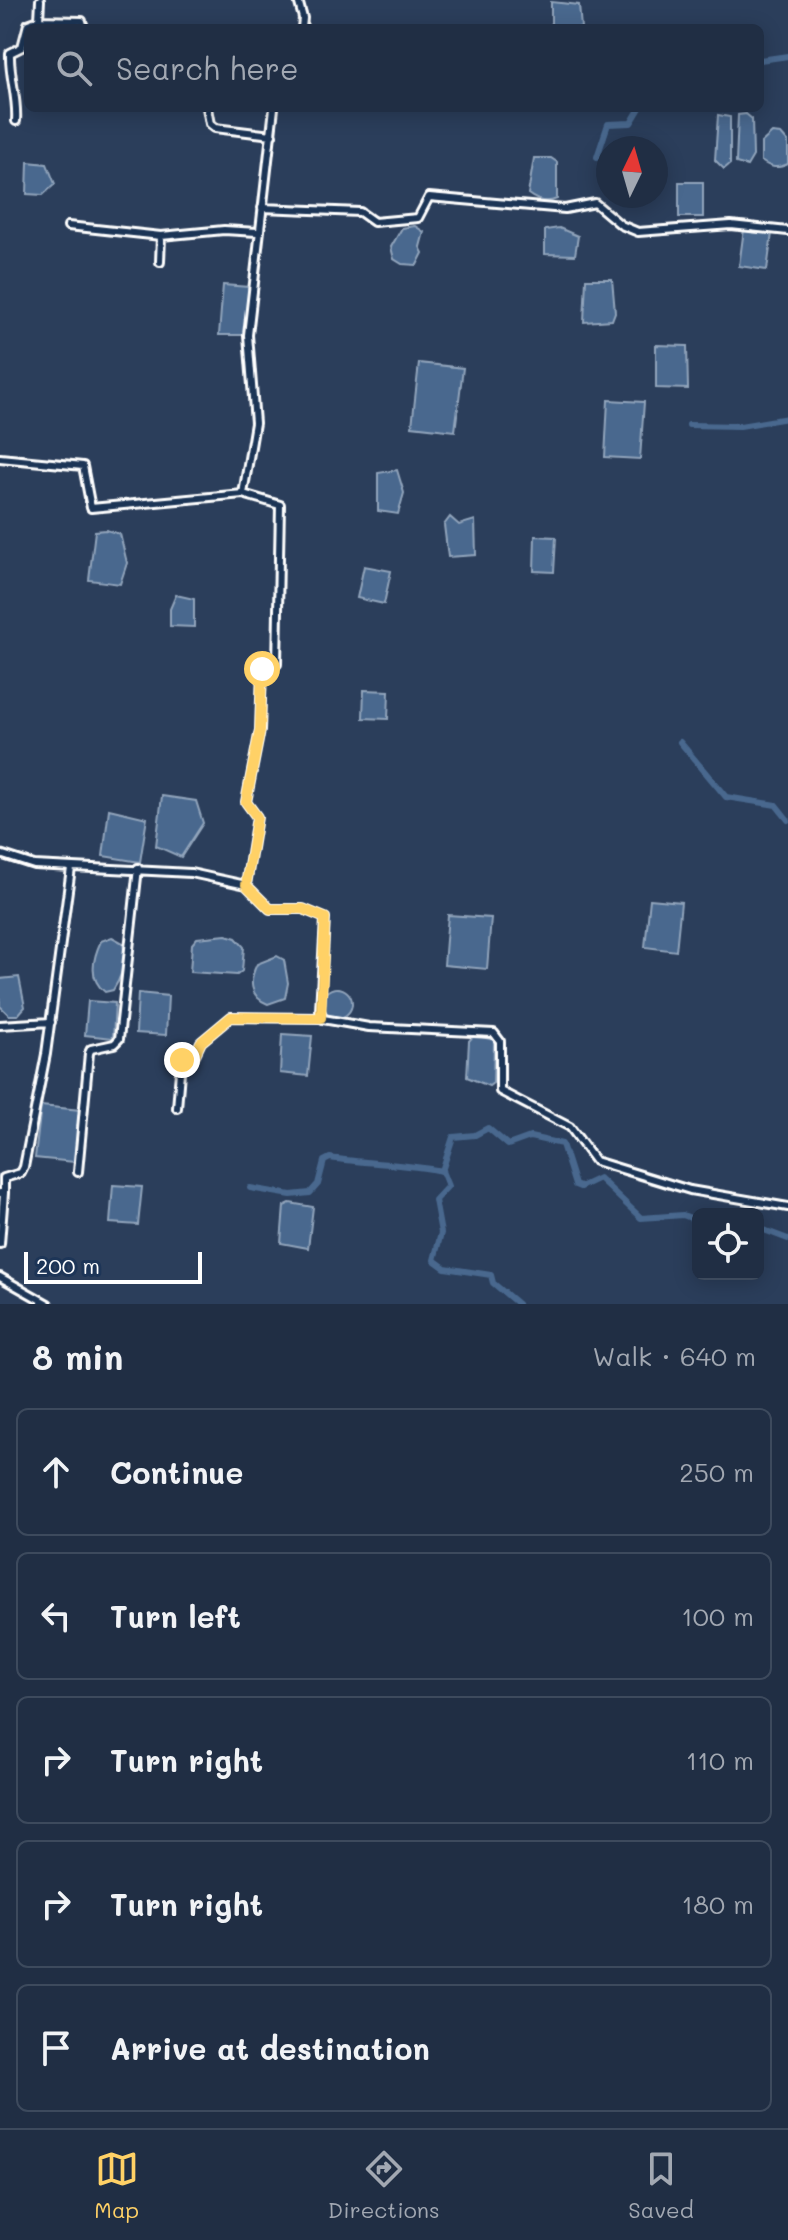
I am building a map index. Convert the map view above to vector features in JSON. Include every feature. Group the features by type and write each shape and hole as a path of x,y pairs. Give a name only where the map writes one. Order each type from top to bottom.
{"street":[{"path":"39,20 40,0"},
{"path":"298,0 302,24"},
{"path":"28,24 39,20 82,21 83,24"},
{"path":"16,121 17,109 9,75 10,53 22,47 24,39"},
{"path":"208,112 210,124 215,128 272,135"},
{"path":"243,494 255,423 248,335 257,232 274,112"},
{"path":"262,208 360,212 374,222 418,218 429,197 565,209 595,203 621,225 638,232 731,225 788,231"},
{"path":"68,226 161,236 224,230 257,232"},
{"path":"160,262 161,236"},
{"path":"0,458 83,466 91,508 243,494 280,505 277,664 262,669 260,730 246,802 257,817 246,885"},
{"path":"0,854 34,865 191,873 246,885 270,909 303,909 325,918 321,1018"},
{"path":"0,1244 4,1178 23,1171 51,1022 71,868"},
{"path":"78,1172 89,1053 91,1049 114,1044 119,1039 138,868"},
{"path":"177,1108 181,1060 194,1057 201,1042 231,1017 321,1018 369,1027 494,1033 500,1041 500,1091 570,1127 595,1161 690,1190 788,1207"},
{"path":"0,1025 51,1022"},
{"path":"0,1277 48,1304"}],"water":[{"path":"551,2 579,5 581,24 551,24"},
{"path":"746,114 752,119 753,156 747,166 736,163 738,115"},
{"path":"718,115 730,117 730,164 724,169 715,160"},
{"path":"772,133 781,134 788,142 788,164 781,167 761,161 761,143"},
{"path":"534,158 551,158 557,162 557,199 542,201 528,194"},
{"path":"28,162 47,164 55,184 43,195 27,194"},
{"path":"679,182 703,182 703,217 679,217"},
{"path":"415,226 424,232 420,247 423,253 417,265 402,264 394,259 391,247 402,228"},
{"path":"559,228 578,236 575,255 545,254 545,230"},
{"path":"744,229 772,233 767,270 739,266"},
{"path":"586,279 612,279 615,312 612,320 584,322"},
{"path":"223,285 249,287 245,335 219,335"},
{"path":"656,345 687,346 688,389 656,388"},
{"path":"419,363 463,368 455,431 412,426"},
{"path":"608,400 644,402 640,459 605,457"},
{"path":"397,470 404,493 398,514 378,511 378,473"},
{"path":"450,517 459,525 475,520 476,555 448,557 444,525"},
{"path":"95,531 120,534 127,563 120,584 89,580"},
{"path":"535,536 556,537 554,572 534,571"},
{"path":"364,566 391,571 384,604 357,598"},
{"path":"176,595 194,599 194,627 170,626 170,609"},
{"path":"364,690 389,691 388,719 363,718"},
{"path":"162,796 196,801 203,823 181,857 156,846"},
{"path":"109,809 147,818 140,862 103,856"},
{"path":"650,899 681,902 676,951 645,947"},
{"path":"448,915 491,918 487,969 444,965"},
{"path":"226,935 236,938 244,947 242,971 237,975 190,972 192,944 197,938"},
{"path":"112,937 123,943 124,962 113,990 105,992 96,981 94,961 101,941"},
{"path":"277,956 284,960 288,983 285,998 268,1004 254,992 253,976 257,964"},
{"path":"19,977 25,1007 18,1015 9,1015 0,1006 0,979"},
{"path":"337,988 348,992 352,1003 348,1014 337,1018 326,1014 322,1003 326,992"},
{"path":"138,993 168,996 166,1035 136,1033"},
{"path":"88,1001 115,1003 113,1038 85,1035"},
{"path":"282,1034 312,1036 308,1076 280,1073"},
{"path":"474,1035 494,1040 493,1083 489,1086 467,1077 469,1041"},
{"path":"41,1106 80,1110 74,1162 35,1158"},
{"path":"113,1185 142,1187 138,1225 110,1223"},
{"path":"290,1203 313,1207 308,1248 281,1243 284,1206"}],"waterway":[{"path":"764,59 788,56"},
{"path":"604,136 608,124 631,123 638,112"},
{"path":"689,425 740,426 788,418"},
{"path":"680,742 726,797 776,805 788,820"},
{"path":"250,1188 291,1195 310,1193 318,1184 324,1161 330,1158 442,1171 453,1137 475,1135 488,1128 508,1145 530,1137 562,1144 575,1185 580,1187 599,1178 641,1218 683,1215 692,1219"},
{"path":"442,1171 448,1186 435,1200 441,1233 434,1260 445,1268 491,1275 493,1283 518,1304"},
{"path":"764,1230 788,1239"}],"route":[{"path":"182,1060 194,1057 201,1042 235,1015 321,1018 325,918 303,909 270,909 246,885 257,817 246,802 260,730 262,669"}]}
